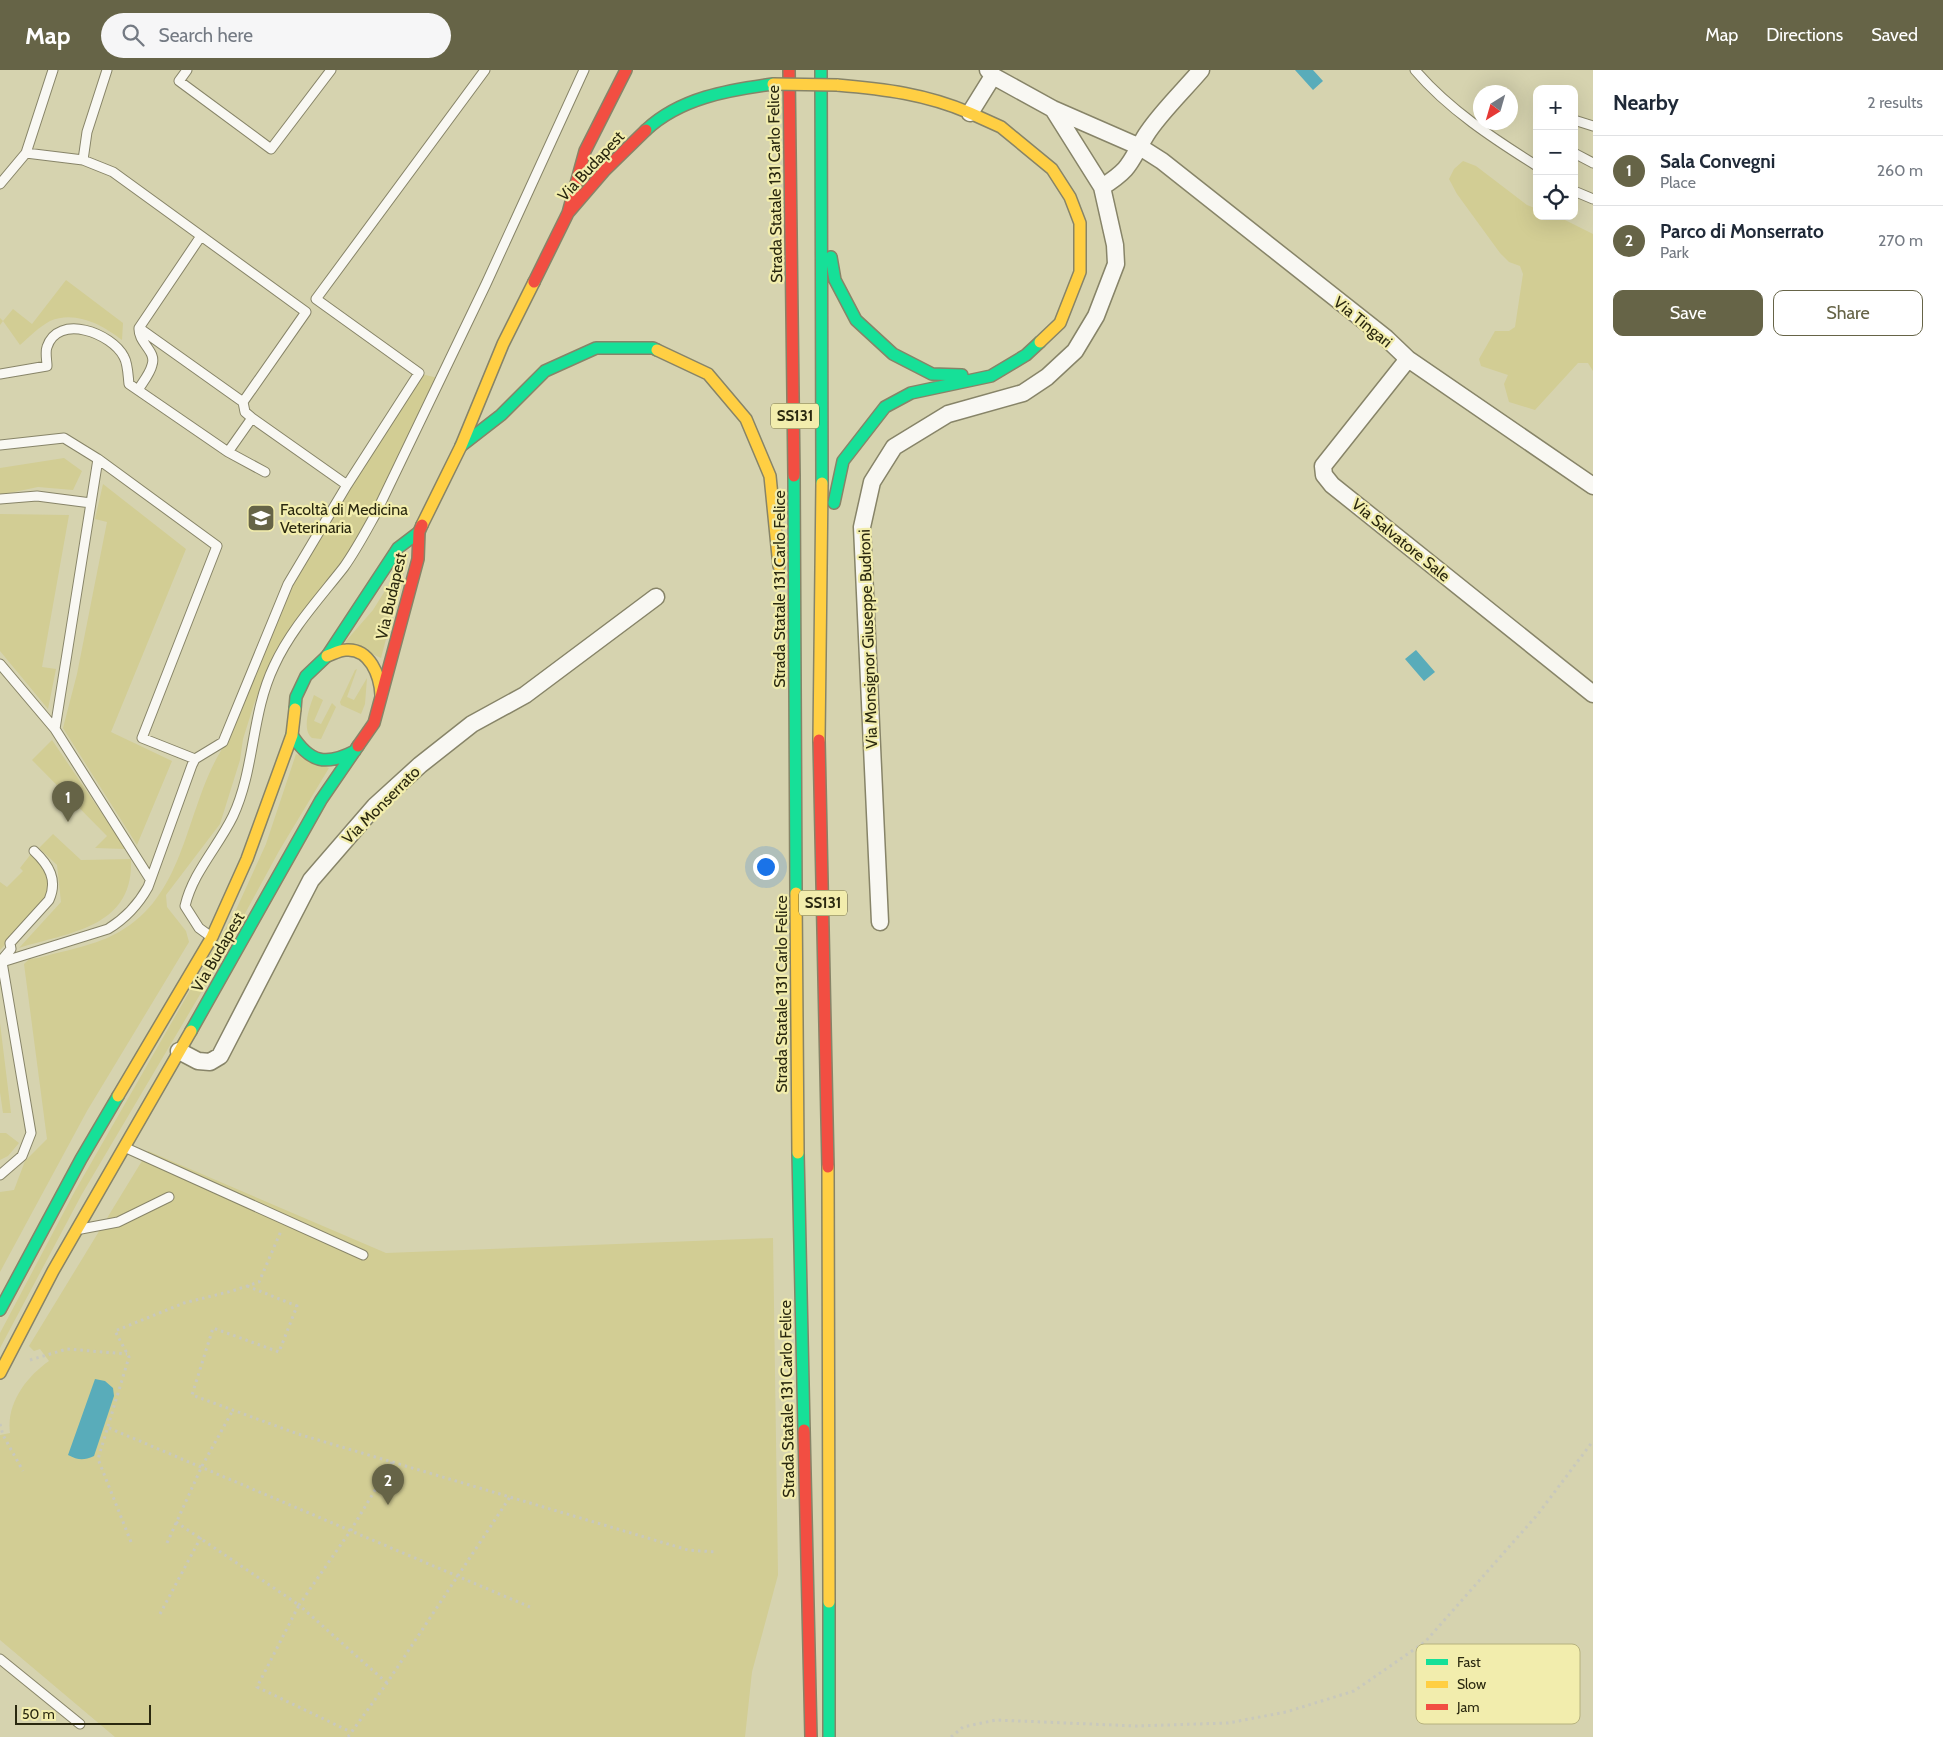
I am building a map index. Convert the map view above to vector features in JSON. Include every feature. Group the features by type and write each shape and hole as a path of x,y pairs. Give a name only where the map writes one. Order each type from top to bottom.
{"main road":[{"path":"568,213 585,151 626,70"},
{"name":"Strada Statale 131 Carlo Felice","path":"790,70 794,404 797,1122 811,1737"},
{"name":"SS131","path":"820,70 823,404 818,714 828,1130 829,1737"},
{"name":"Via Budapest","path":"0,1310 81,1159 212,937 248,858 292,735 295,705 306,676 327,656 398,548 418,532 460,446 503,344 568,213 605,170 658,122 678,109 711,94 773,84 837,85 885,89 940,100 1002,127 1024,143 1052,169 1070,197 1080,223 1080,272 1060,323 1026,355 991,376"},
{"path":"821,187 835,280 856,320 893,354 932,374 991,376"},
{"path":"460,446 501,415 545,371 596,348 653,348 708,374 746,419 770,476 781,582"},
{"path":"818,714 835,499 843,461 885,407 911,392 991,376"},
{"name":"Via Budapest","path":"0,1373 76,1230 179,1050 232,962 321,800 374,723 418,559 418,532"},
{"path":"783,602 796,761"},
{"path":"327,656 347,650 362,655 374,666 379,676 381,699"},
{"path":"292,735 299,748 310,757 321,760 331,762 342,759 354,751"}],"street":[{"path":"1102,187 1122,174 1140,147 1146,134 1201,70"},
{"name":"Via Tingari","path":"970,114 990,73 1053,109 1140,147 1162,161 1386,338 1408,359 1593,486"},
{"name":"Via Tingari","path":"1053,109 1102,187"},
{"name":"Via Monsignor Giuseppe Budroni","path":"880,922 862,527 872,482 894,447 948,414 1023,393 1047,377 1075,350 1096,316 1116,264 1115,245 1102,187"},
{"name":"Via Salvatore Sale","path":"1408,359 1323,466 1324,475 1332,485 1593,694"},
{"name":"Via Monserrato","path":"179,1050 198,1061 210,1062 220,1056 311,880 375,806 420,765 472,724 525,694 656,597"}],"lane":[{"path":"0,184 26,153 53,70"},
{"path":"83,160 88,132 107,70"},
{"path":"187,70 179,81 271,149 331,70"},
{"path":"243,402 306,312 485,70"},
{"path":"212,937 199,928 185,906 190,887 233,815 250,757 257,712 273,667 291,635 357,548 375,515 486,284 584,70"},
{"path":"1415,70 1446,100 1506,148 1533,164"},
{"path":"1578,121 1593,126"},
{"path":"26,153 83,160 113,172 306,312"},
{"path":"1578,155 1593,163"},
{"path":"1578,192 1593,199"},
{"path":"138,390 152,365 153,356 140,339 139,328 201,236"},
{"path":"1,962 108,929 124,920 141,899 196,759 223,742 288,584 347,484 419,373 316,299"},
{"path":"139,328 243,402 245,412 252,418 347,484"},
{"path":"0,374 47,366 46,348 52,337 64,331 88,329 117,346 125,358 129,384 228,452 265,472"},
{"path":"228,452 252,418"},
{"path":"0,445 64,438 98,459 217,546 142,738 196,759"},
{"path":"55,729 98,459"},
{"path":"0,499 37,496 91,502"},
{"path":"0,664 55,729 150,879"},
{"path":"0,1175 22,1156 31,1133 1,962 10,949 10,943 49,900 52,894 51,870 47,863 34,851"},
{"path":"124,1146 363,1254"},
{"path":"76,1230 118,1222 169,1197"},
{"path":"0,1659 80,1724"}],"path":[{"path":"131,1542 98,1459 109,1428 129,1357 115,1332 184,1303 260,1282 286,1220"},
{"path":"247,1286 297,1306 279,1352 213,1328 192,1396 298,1434 392,1462 688,1550 716,1552"},
{"path":"22,1363 67,1349 127,1354"},
{"path":"167,1543 202,1466 233,1410"},
{"path":"0,1424 3,1435 23,1471"},
{"path":"109,1428 530,1606"},
{"path":"1422,1644 1538,1514 1593,1441"},
{"path":"351,1732 257,1687 299,1604 351,1530 392,1462"},
{"path":"348,1737 388,1683 510,1497"},
{"path":"176,1522 299,1604 388,1683"},
{"path":"160,1614 201,1537"},
{"path":"951,1737 963,1728 996,1720 1136,1726 1228,1723 1286,1712 1354,1691 1416,1648"}],"shaded area":[{"path":"1463,161 1476,166 1527,205 1533,207 1533,220 1565,220 1593,234 1593,371 1588,363 1578,363 1535,410 1509,402 1504,384 1508,375 1481,366 1479,359 1495,331 1509,331 1515,327 1523,274 1520,266 1509,262 1500,253 1457,194 1449,179 1454,169"},
{"path":"66,280 123,323 122,340 97,324 69,317 50,321 20,345 3,321 13,309 32,324"},
{"path":"421,374 438,378 374,511 349,553 285,637 268,668 243,739 240,760 220,824 166,895 167,907 186,931 189,942 87,1111 0,1272 0,1192 14,1190 25,1161 47,1139 24,964 29,959 80,947 110,937 142,915 159,894 173,871 202,792 213,766 226,743 289,586"},
{"path":"64,458 82,471 73,490 38,487 0,495 0,468"},
{"path":"103,484 186,549 111,732 172,761 137,845 63,728 77,674 107,522 95,519"},
{"path":"0,514 69,515 42,667 56,669 48,709 0,651"},
{"path":"409,552 381,658 345,642 373,610"},
{"path":"357,669 347,697 354,700 367,678 365,704 361,714 341,705 340,702"},
{"path":"314,695 323,700 314,721 321,724 332,703 336,707 321,739 312,738 307,729 307,717"},
{"path":"52,740 126,849 95,848 107,836 32,760"},
{"path":"296,754 329,768 279,851 211,976 82,1194 0,1348 0,1333 75,1191 235,912 266,844"},
{"path":"53,834 81,860 131,859 129,882 122,900 110,913 95,923 78,931 19,948 61,902 57,865 39,848"},
{"path":"31,854 47,872 47,901 0,950 0,882 7,887 23,871 20,868"},
{"path":"0,1023 11,1113 3,1113 0,1092"},
{"path":"0,1133 6,1133 19,1143 8,1156 0,1160"},
{"path":"148,1151 386,1253 773,1238 778,1575 752,1672 745,1737 115,1737 0,1640 0,1435 10,1433 11,1412 19,1392 25,1383 49,1361 40,1349 34,1351 29,1346"}],"water":[{"path":"1295,70 1313,70 1323,81 1313,90"},
{"path":"1416,650 1435,672 1424,681 1405,659"},
{"path":"95,1379 105,1381 113,1388 114,1396 94,1456 87,1459 78,1459 68,1455"}],"traffic: fast":[{"path":"821,70 822,483"},
{"path":"646,130 674,110 705,97 773,84"},
{"path":"831,257 835,280 856,320 893,354 932,374 962,375"},
{"path":"834,503 843,461 885,407 911,393 991,376 1026,355 1040,342"},
{"path":"461,446 501,415 545,371 596,348 653,348 657,350"},
{"path":"794,476 796,893"},
{"path":"295,709 296,697 306,676 327,656 398,548 419,532"},
{"path":"292,735 305,751 319,759 335,759 355,751"},
{"path":"191,1031 321,800 358,746"},
{"path":"0,1310 81,1159 118,1096"},
{"path":"798,1153 804,1430"},
{"path":"829,1602 829,1737"}],"traffic: slow":[{"path":"773,84 837,85"},
{"path":"837,85 905,93 937,101 970,113"},
{"path":"970,113 1001,127 1052,169 1070,197 1080,223 1080,272 1060,323 1040,342"},
{"path":"422,525 461,446 503,344 534,282"},
{"path":"657,350 708,374 746,419 770,476 779,566"},
{"path":"819,740 822,483"},
{"path":"327,656 346,650 354,651 367,658 376,672 381,695"},
{"path":"118,1096 212,937 247,859 292,735 295,709"},
{"path":"796,893 798,1153"},
{"path":"0,1373 53,1271 191,1031"},
{"path":"828,1167 829,1602"}],"traffic: jam":[{"path":"568,213 585,151 626,70"},
{"path":"789,70 794,476"},
{"path":"534,282 568,213 605,170 646,130"},
{"path":"358,746 374,723 418,559 419,532 422,525"},
{"path":"819,740 828,1167"},
{"path":"804,1430 811,1737"}],"place":[{"name":"Facoltà di Medicina Veterinaria","path":"261,518"},
{"name":"Sala Convegni","path":"68,822"},
{"name":"Parco di Monserrato","path":"388,1505"}]}
